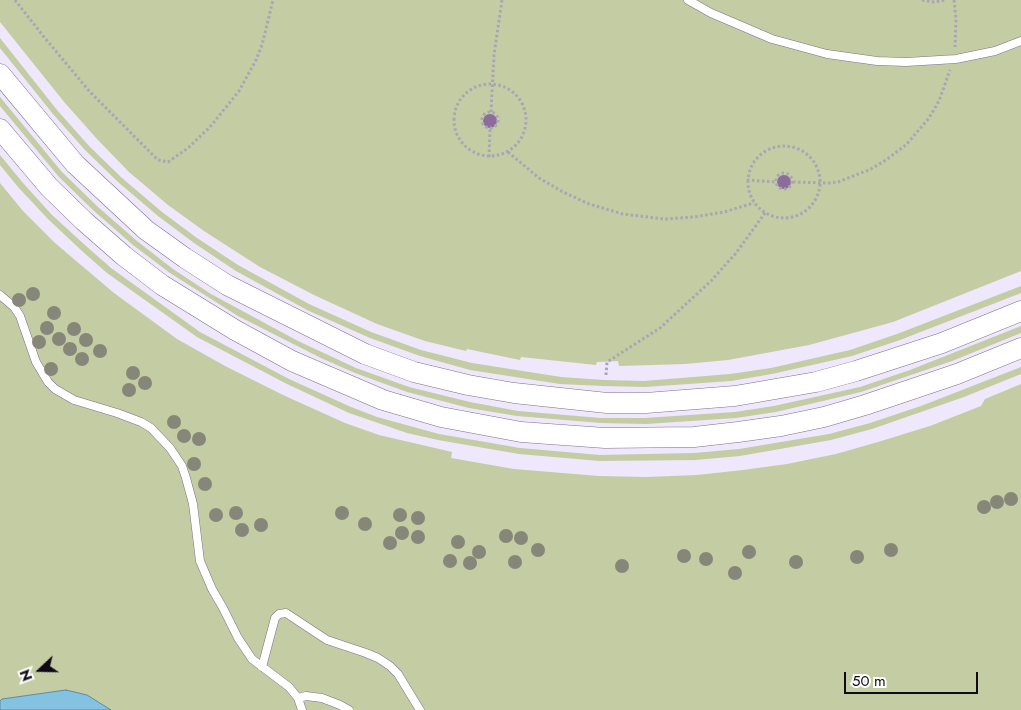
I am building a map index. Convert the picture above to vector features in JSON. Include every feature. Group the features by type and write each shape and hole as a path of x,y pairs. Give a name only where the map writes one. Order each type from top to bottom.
{"street":[{"path":"0,74 75,164 146,230 185,258 227,285 365,354 414,372 468,385 514,393 607,403 646,403 735,396 816,382 856,371 942,343 1021,311"},
{"path":"0,129 49,187 84,221 124,256 162,284 235,330 292,361 383,400 441,417 521,432 605,438 694,437 738,432 824,417 865,405 940,380 1021,348"}],"lane":[{"path":"688,0 753,32 808,50 892,62 952,59 995,51 1021,41"},
{"path":"0,295 14,307 20,316 36,362 48,382 55,389 74,400 141,422 151,428 170,448 182,466 190,492 200,561 212,589 252,659 289,687 298,698 302,710"},
{"path":"262,667 275,618 280,614 286,613 327,640 366,653 390,666 398,674 420,710"},
{"path":"298,698 312,696 322,698 349,710"}],"path":[{"path":"16,0 50,45 90,92 158,160 168,162 188,148 210,127 238,91 256,60 262,45 273,0"},
{"path":"491,112 496,32 502,0"},
{"path":"922,0 934,2 946,0"},
{"path":"793,182 838,182 862,173 886,160 906,145 922,128 934,109 947,79 952,59 956,31 954,0"},
{"path":"482,84 492,84 501,86 517,96 523,103 526,112 525,131 515,147 508,152 489,157 479,155 463,145 454,128 454,118 459,100 465,93 482,84"},
{"path":"491,112 495,113 499,121 497,125 490,129 486,128 482,120 486,113 491,112"},
{"path":"489,157 490,129"},
{"path":"785,145 795,146 811,156 820,173 820,183 815,201 801,214 782,218 765,213 754,203 748,190 747,180 753,162 759,155 776,146 785,145"},
{"path":"508,152 531,172 563,192 589,204 623,214 664,219 694,217 724,212 754,203"},
{"path":"784,173 788,174 793,182 792,186 784,190 780,189 776,182 777,177 784,173"},
{"path":"747,180 776,182"},
{"path":"606,375 607,362 660,328 711,281 736,253 765,213"}],"green space":[{"path":"0,0 1021,0 1021,271 893,322 809,345 728,360 685,364 619,366 618,361 597,362 596,365 521,357 520,360 467,349 466,351 425,341 377,324 314,295 260,267 168,205 129,172 65,103 0,22"},
{"path":"0,38 57,110 89,146 122,178 162,212 197,238 238,265 309,304 371,332 421,350 472,363 561,377 604,380 644,381 730,374 771,368 850,350 1021,286 1021,293 900,340 852,356 731,381 645,387 603,386 560,384 470,370 420,356 370,338 307,310 236,271 194,243 118,182 85,150 53,114 0,48"},
{"path":"0,97 62,172 98,207 173,269 211,294 298,341 356,368 409,387 470,402 518,411 601,418 645,418 735,412 774,406 860,387 910,370 1021,326 1021,333 952,361 861,392 776,412 736,418 646,424 601,423 517,416 469,408 407,392 321,358 238,316 170,273 133,245 59,177 0,106"},
{"path":"0,155 52,215 86,246 111,268 200,332 289,379 351,407 377,417 439,434 520,448 600,455 694,453 739,449 829,434 921,406 1021,367 1021,374 964,397 872,429 831,440 740,456 695,460 600,461 519,454 438,440 407,433 349,413 287,384 197,337 107,273 82,251 18,187 0,165"},
{"path":"0,183 23,211 55,243 114,293 177,339 283,395 345,423 379,435 452,452 451,458 514,469 599,476 697,475 743,470 787,464 836,454 930,426 981,406 985,399 1021,384 1021,710 0,710"}],"water":[{"path":"66,690 87,695 111,710 0,710 0,701 2,699"}],"building":[{"path":"490,114 495,116 497,121 495,126 490,128 485,126 483,121 485,116"},
{"path":"784,175 789,177 791,182 789,187 784,189 779,187 777,182 779,177"}]}
